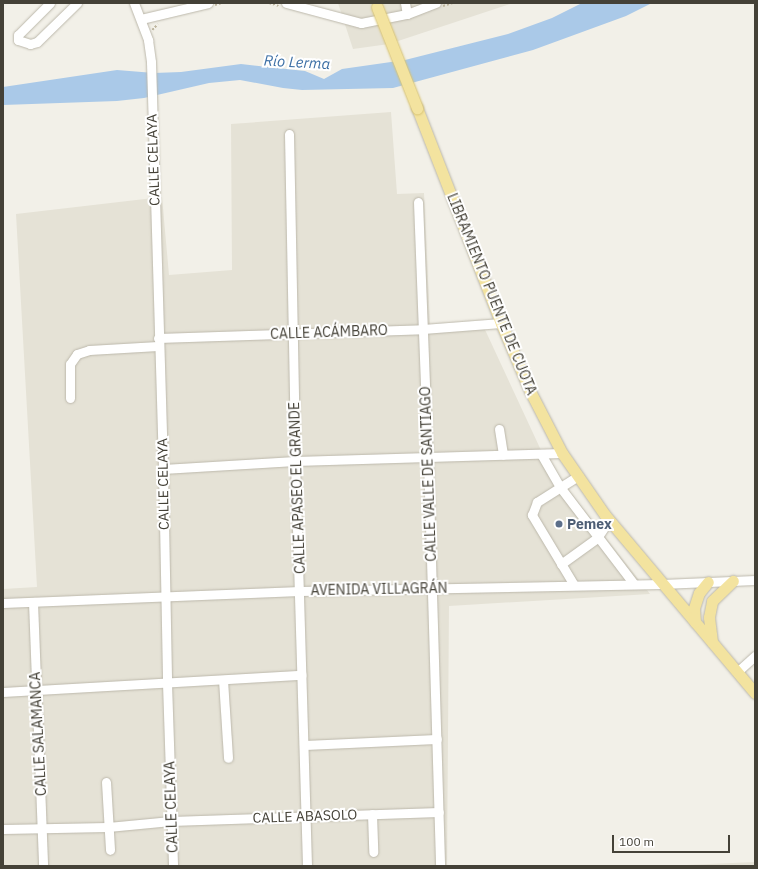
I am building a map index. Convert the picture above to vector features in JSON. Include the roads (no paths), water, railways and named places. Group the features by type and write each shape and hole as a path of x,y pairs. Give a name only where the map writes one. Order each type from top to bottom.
{"main road":[{"name":"LIBRAMIENTO PUENTE DE CUOTA","path":"376,5 501,323 530,391 562,453 609,520 755,693"},
{"path":"712,642 709,617 712,600 733,581"},
{"path":"695,622 694,608 699,592 708,582"}],"street":[{"path":"50,3 18,34 18,40 30,44 37,42 77,3"},
{"name":"CALLE CELAYA","path":"134,3 148,40 152,62 158,342 163,469 167,684 173,866"},
{"path":"141,19 208,3"},
{"path":"286,3 361,23 408,14 436,3"},
{"path":"405,3 408,14"},
{"name":"CALLE APASEO EL GRANDE","path":"289,134 295,461 307,866"},
{"name":"CALLE VALLE DE SANTIAGO","path":"418,202 440,812 440,866"},
{"name":"CALLE ACÁMBARO","path":"70,398 70,364 77,354 89,350 158,342 293,333 423,329 501,323"},
{"path":"499,429 503,455"},
{"path":"163,469 295,461 562,453"},
{"path":"541,454 560,487 597,538 634,584"},
{"path":"574,585 532,515 537,502 578,476"},
{"path":"561,564 597,538 609,520"},
{"name":"AVENIDA VILLAGRÁN","path":"3,603 300,591 662,584 755,580"},
{"name":"CALLE SALAMANCA","path":"34,602 36,691 43,827 43,866"},
{"path":"737,672 755,656"},
{"path":"3,692 167,684 302,675"},
{"path":"223,680 228,758"},
{"path":"304,745 437,739"},
{"path":"106,782 110,850"},
{"name":"CALLE ABASOLO","path":"3,830 43,827 108,827 171,821 440,812"},
{"path":"372,814 373,852"}],"water":[{"path":"582,3 652,3 626,16 533,50 393,88 302,90 240,80 209,83 144,98 117,101 3,105 3,87 117,70 154,73 181,72 241,64 305,71 324,79 342,69 405,60 508,34 552,18"}],"place":[{"name":"Pemex","path":"559,524"}],"water label":[{"name":"Río Lerma","path":"297,62"}]}
